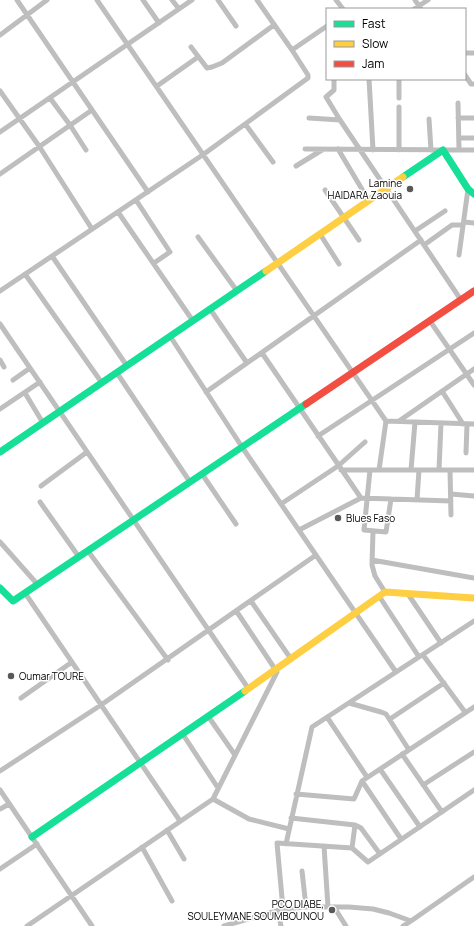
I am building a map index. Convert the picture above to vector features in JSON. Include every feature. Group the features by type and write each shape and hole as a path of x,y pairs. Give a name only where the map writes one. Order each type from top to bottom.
{"street":[{"path":"17,0 148,192"},
{"path":"0,35 47,0"},
{"path":"97,0 386,421 379,470"},
{"path":"143,0 159,23"},
{"path":"172,0 179,9"},
{"path":"0,132 192,0"},
{"path":"218,0 236,26"},
{"path":"0,291 246,125 308,78 308,75 292,50 257,0"},
{"path":"336,0 342,8"},
{"path":"415,0 418,8 428,0"},
{"path":"192,47 207,68 212,67 222,63 274,25"},
{"path":"292,50 326,27"},
{"path":"157,86 198,57"},
{"path":"466,76 471,84 474,84"},
{"path":"334,80 334,90 326,97 359,149 461,300"},
{"path":"369,80 373,150"},
{"path":"399,80 399,98"},
{"path":"0,91 39,146 92,229"},
{"path":"50,98 86,150"},
{"path":"458,103 459,150"},
{"path":"399,107 399,150"},
{"path":"0,174 92,110"},
{"path":"308,118 340,120"},
{"path":"458,118 474,118"},
{"path":"429,119 431,150"},
{"path":"246,125 273,162"},
{"path":"459,138 474,138"},
{"path":"306,149 474,150"},
{"path":"296,166 323,149"},
{"path":"338,149 369,201"},
{"path":"0,452 443,150"},
{"path":"443,150 468,189 474,194"},
{"path":"459,255 468,189"},
{"path":"325,190 359,240"},
{"path":"136,200 170,252 154,264"},
{"path":"118,212 193,320"},
{"path":"415,231 445,212"},
{"path":"206,392 314,316 422,243 452,225 474,223"},
{"path":"320,234 339,264"},
{"path":"198,237 236,291"},
{"path":"52,256 127,366"},
{"path":"25,274 102,383"},
{"path":"0,588 13,601 474,292"},
{"path":"210,309 247,363"},
{"path":"430,321 474,385"},
{"path":"0,324 248,688"},
{"path":"0,335 5,331"},
{"path":"318,436 474,334"},
{"path":"170,336 242,447 396,672"},
{"path":"262,353 361,498"},
{"path":"0,360 4,367"},
{"path":"13,380 30,368"},
{"path":"399,421 474,369"},
{"path":"117,373 190,482"},
{"path":"0,409 40,382"},
{"path":"442,391 465,424 466,453"},
{"path":"25,392 43,422"},
{"path":"386,421 474,424"},
{"path":"411,470 415,422"},
{"path":"439,470 441,423"},
{"path":"281,504 340,468 365,442"},
{"path":"41,486 88,452"},
{"path":"340,468 370,470 474,470"},
{"path":"370,470 364,530 386,532 391,499"},
{"path":"418,500 419,470"},
{"path":"450,470 452,515"},
{"path":"202,474 236,524"},
{"path":"451,494 474,496"},
{"path":"299,530 361,498 451,501"},
{"path":"40,502 78,557"},
{"path":"373,531 372,560 375,576 382,594 421,656 444,683 465,712"},
{"path":"0,543 38,585"},
{"path":"88,551 168,660"},
{"path":"0,771 101,706 210,631 316,555"},
{"path":"372,560 474,578"},
{"path":"25,593 180,821"},
{"path":"32,837 276,670 382,594 474,598"},
{"path":"408,594 441,643"},
{"path":"251,601 291,659"},
{"path":"27,926 213,798 278,672 237,612"},
{"path":"286,844 312,727 474,621"},
{"path":"21,698 72,662"},
{"path":"390,719 444,683"},
{"path":"349,703 386,714 409,750"},
{"path":"296,794 354,799 362,781 474,707"},
{"path":"208,716 235,755"},
{"path":"327,717 368,777"},
{"path":"182,733 218,788"},
{"path":"424,785 474,752"},
{"path":"402,754 442,812"},
{"path":"380,769 420,827"},
{"path":"362,781 401,839"},
{"path":"0,790 92,926"},
{"path":"281,926 277,843 352,848 368,862 474,790"},
{"path":"213,798 249,819 289,829"},
{"path":"0,810 9,804"},
{"path":"291,818 356,825 361,828 380,854"},
{"path":"352,848 356,825"},
{"path":"167,830 184,859"},
{"path":"0,869 37,844"},
{"path":"324,846 331,907 346,926"},
{"path":"142,847 172,901"},
{"path":"302,871 306,907"},
{"path":"403,926 474,877"},
{"path":"224,926 280,909 306,907 373,909 411,921"}],"traffic: fast":[{"path":"403,177 443,150 468,189 474,194"},
{"path":"0,452 266,271"},
{"path":"0,588 13,601 306,404"},
{"path":"32,837 245,691"}],"traffic: slow":[{"path":"266,271 403,177"},
{"path":"245,691 385,592 474,598"}],"traffic: jam":[{"path":"306,404 474,291"}],"place":[{"name":"Lamine HAIDARA Zaouia","path":"410,189"},
{"name":"Blues Faso","path":"338,518"},
{"name":"Oumar TOURE","path":"11,676"},
{"name":"PCO DIABE, SOULEYMANE SOUMBOUNOU","path":"332,910"}]}
